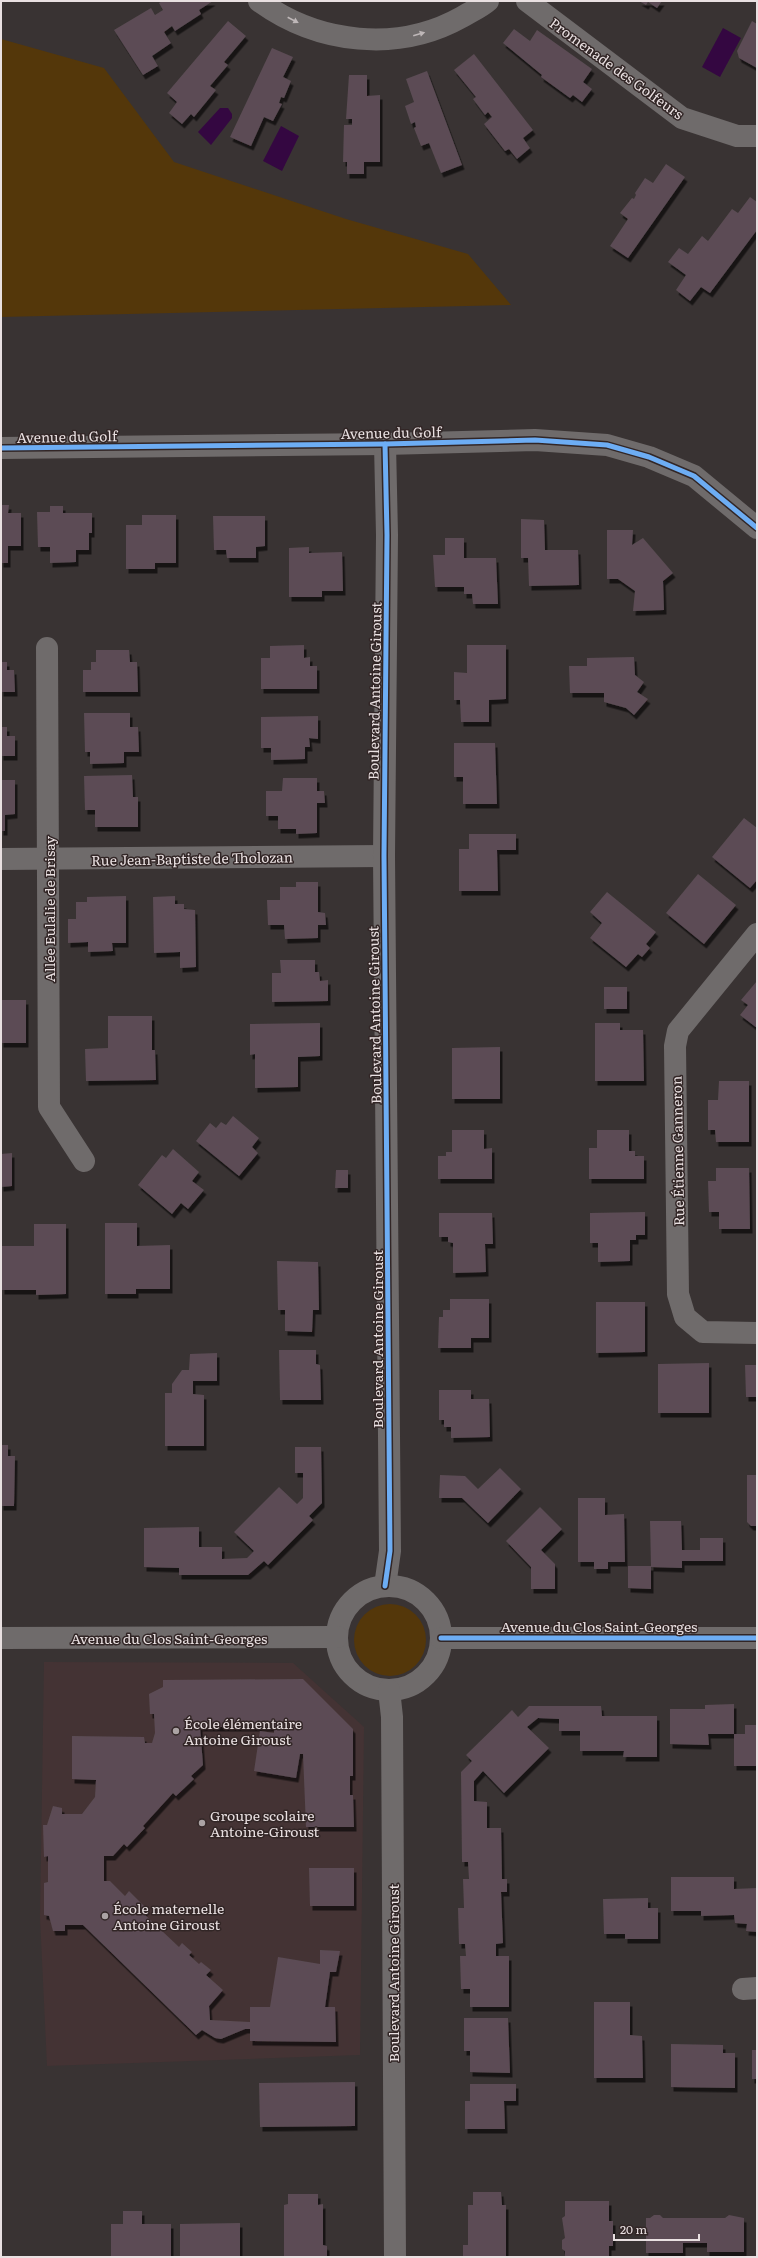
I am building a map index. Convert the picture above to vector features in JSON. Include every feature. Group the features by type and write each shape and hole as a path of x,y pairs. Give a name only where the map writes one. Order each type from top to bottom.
{"street":[{"path":"259,1 301,24 333,35 369,40 405,38 444,27 488,1"},
{"name":"Promenade des Golfeurs","path":"527,1 682,118 737,136 757,136"},
{"name":"Avenue du Golf","path":"1,448 385,444 535,440 607,445 649,457 694,476 757,528"},
{"name":"Boulevard Antoine Giroust","path":"385,444 387,535 384,856 390,1551 385,1586"},
{"name":"Allée Eulalie de Brisay","path":"47,648 49,1107 84,1161"},
{"name":"Rue Jean-Baptiste de Tholozan","path":"1,859 49,860 384,856"},
{"name":"Rue Étienne Ganneron","path":"757,934 678,1031 675,1046 678,1294 685,1317 703,1332 757,1333"},
{"path":"385,1586 402,1587 417,1594 433,1611 438,1621 441,1638 439,1654 432,1668 420,1680 405,1687 389,1690 372,1687 358,1679 346,1667 339,1652 337,1637 340,1621 352,1602 370,1590 385,1586"},
{"name":"Avenue du Clos Saint-Georges","path":"1,1638 337,1637"},
{"name":"Avenue du Clos Saint-Georges","path":"441,1638 757,1638"},
{"name":"Boulevard Antoine Giroust","path":"389,1690 392,1725 395,2257"}],"shaded area":[{"path":"723,28 741,38 720,77 702,67"},
{"path":"1,39 104,68 174,162 346,219 468,254 511,305 1,317"},
{"path":"220,108 228,108 232,114 232,118 211,145 198,132"},
{"path":"281,126 299,136 282,171 263,161"},
{"path":"390,1604 410,1610 420,1620 426,1640 420,1660 410,1670 390,1676 370,1670 360,1660 354,1640 360,1620 370,1610"},
{"name":"Groupe scolaire Antoine-Giroust","path":"44,1662 293,1663 364,1727 360,2055 47,2066 40,1918"}],"building":[{"path":"162,1 213,1 199,10 201,14 175,31 172,26 164,32 171,43 152,56 158,66 143,75 114,30 151,8 155,15 163,10 159,3"},
{"path":"639,1 662,1 657,8 648,2 646,5"},
{"path":"228,21 246,36 224,62 228,65 210,86 216,90 194,117 191,114 182,124 169,113 177,102 167,93"},
{"path":"752,21 757,24 757,68 739,58 737,51"},
{"path":"514,29 530,41 537,30 592,69 583,82 592,89 582,102 573,95 570,98 541,77 542,75 503,43"},
{"path":"272,48 293,57 283,77 291,81 284,98 281,97 279,103 282,104 273,121 264,117 251,146 230,137"},
{"path":"474,54 533,130 523,138 530,148 517,159 509,149 505,151 484,124 492,117 488,112 485,115 473,99 476,97 454,70"},
{"path":"427,71 462,165 441,173 429,143 421,146 414,128 416,127 415,122 411,124 405,106 414,102 406,79"},
{"path":"349,75 367,75 367,96 380,95 380,162 364,162 364,174 347,174 347,162 343,162 344,125 352,125 352,119 346,119"},
{"path":"666,164 685,177 628,258 610,246 628,219 620,213 632,198 634,199 636,195 635,193 645,178 653,183"},
{"path":"750,197 757,202 757,230 710,293 701,287 690,301 676,290 686,275 668,262 679,248 688,254 702,236 708,241 732,209 738,213"},
{"path":"1,505 9,505 8,513 21,513 21,546 8,546 8,563 1,563"},
{"path":"50,506 63,506 63,513 92,513 92,533 89,533 89,550 76,550 76,562 50,563 50,547 38,547 37,512 50,512"},
{"path":"142,515 176,515 176,563 155,563 155,569 126,569 126,525 142,525"},
{"path":"213,516 265,516 265,546 256,547 256,558 227,558 226,550 214,550"},
{"path":"521,519 544,520 545,550 578,550 579,585 529,586 528,558 521,558"},
{"path":"607,530 633,530 632,545 643,538 673,573 663,581 664,610 633,611 635,591 618,579 607,579"},
{"path":"445,538 464,538 464,558 496,558 498,604 473,604 472,594 464,594 464,587 435,587 433,555 445,555"},
{"path":"309,547 309,553 342,552 343,591 322,591 322,597 289,597 289,548"},
{"path":"304,645 304,658 310,657 310,666 317,666 317,689 261,689 261,658 270,658 270,646"},
{"path":"467,645 506,645 506,699 489,700 489,722 461,722 460,700 454,700 454,672 467,673"},
{"path":"96,650 129,650 130,662 137,662 138,692 83,692 83,670 91,670 91,662 96,662"},
{"path":"634,657 635,675 644,682 637,692 648,699 634,715 626,708 604,702 604,693 570,693 569,666 587,666 587,658"},
{"path":"1,662 7,662 7,670 14,670 15,692 1,692"},
{"path":"84,713 130,713 130,727 138,727 139,752 124,752 124,763 90,764 90,752 85,752"},
{"path":"318,716 318,739 309,738 310,747 305,747 305,759 271,760 271,748 261,748 261,717"},
{"path":"1,727 7,727 7,736 15,736 15,756 1,756"},
{"path":"454,743 495,743 497,804 463,804 463,777 454,777"},
{"path":"132,775 133,797 138,797 138,827 95,827 95,810 85,810 84,776"},
{"path":"283,778 317,778 317,791 324,791 325,803 317,803 317,833 296,834 296,829 278,829 278,816 266,816 266,791 282,791"},
{"path":"1,780 15,780 15,814 5,815 5,831 1,831"},
{"path":"744,818 757,828 757,880 750,888 712,857"},
{"path":"469,834 516,834 516,850 497,850 498,891 459,891 459,849 469,849"},
{"path":"698,874 736,905 704,944 666,913"},
{"path":"296,882 318,882 318,912 325,913 326,925 318,925 318,938 285,939 284,925 268,925 267,900 280,900 280,887 296,887"},
{"path":"607,892 656,932 646,944 650,948 642,957 638,954 626,967 590,938 602,923 590,912"},
{"path":"126,896 126,943 112,943 113,951 88,952 88,942 68,943 68,919 76,919 76,902 87,902 87,897"},
{"path":"175,896 175,904 184,904 184,909 195,910 196,967 180,968 180,952 154,953 153,897"},
{"path":"280,960 315,960 315,972 319,972 320,981 328,980 328,1001 272,1002 272,973 281,973"},
{"path":"757,981 757,1028 740,1015 748,1005 741,1000"},
{"path":"604,987 627,987 627,1009 604,1009"},
{"path":"1,1000 26,1000 26,1043 1,1043"},
{"path":"108,1016 152,1016 152,1050 155,1050 156,1080 86,1081 85,1049 108,1048"},
{"path":"320,1023 320,1056 298,1057 298,1087 255,1088 255,1054 250,1055 250,1024"},
{"path":"595,1023 620,1023 620,1030 643,1030 644,1081 595,1081"},
{"path":"500,1047 500,1099 452,1099 452,1048"},
{"path":"719,1081 749,1081 749,1142 716,1142 715,1130 708,1130 708,1100 718,1100"},
{"path":"233,1116 259,1138 252,1147 258,1153 239,1176 196,1141 210,1123 216,1128 221,1122 226,1125"},
{"path":"452,1130 484,1130 484,1149 492,1148 492,1179 438,1179 438,1156 446,1156 446,1152 452,1152"},
{"path":"597,1130 629,1130 629,1151 635,1151 635,1156 644,1156 644,1179 589,1179 589,1148 597,1148"},
{"path":"173,1149 199,1172 192,1181 204,1190 188,1209 181,1203 172,1214 138,1185 162,1155 166,1158"},
{"path":"12,1153 12,1186 1,1187 1,1154"},
{"path":"716,1168 749,1168 750,1229 719,1229 719,1212 709,1212 708,1181 716,1181"},
{"path":"336,1170 348,1170 348,1188 335,1188"},
{"path":"645,1212 645,1235 636,1235 636,1240 630,1240 630,1261 598,1262 598,1243 590,1243 590,1213"},
{"path":"439,1213 492,1213 493,1244 485,1244 486,1272 453,1273 453,1243 448,1242 448,1237 439,1237"},
{"path":"105,1223 137,1223 137,1246 170,1245 170,1289 136,1289 136,1294 105,1294"},
{"path":"34,1224 66,1224 66,1294 36,1295 36,1290 2,1290 1,1246 34,1246"},
{"path":"277,1261 318,1262 319,1310 313,1310 312,1332 285,1331 285,1310 278,1310"},
{"path":"450,1299 489,1299 489,1338 471,1338 471,1348 438,1348 439,1317 443,1317 443,1310 450,1310"},
{"path":"596,1302 645,1302 645,1352 596,1353"},
{"path":"279,1350 316,1350 316,1364 320,1365 321,1400 280,1400"},
{"path":"217,1353 217,1381 193,1381 193,1394 204,1395 204,1446 165,1446 165,1393 172,1393 172,1384 182,1370 189,1370 190,1354"},
{"path":"709,1363 709,1413 658,1413 658,1364"},
{"path":"745,1365 757,1365 757,1397 746,1397"},
{"path":"439,1390 471,1390 471,1399 489,1399 490,1437 451,1438 451,1427 444,1427 444,1420 439,1420"},
{"path":"1,1445 8,1445 8,1456 15,1456 14,1506 1,1506"},
{"path":"295,1447 321,1447 322,1503 309,1516 313,1520 268,1565 264,1561 248,1575 179,1575 179,1568 144,1567 144,1528 199,1527 199,1547 222,1547 222,1559 247,1558 254,1551 234,1532 279,1487 297,1504 303,1498 303,1473 295,1473"},
{"path":"500,1468 521,1489 488,1523 462,1498 439,1498 440,1475 465,1476 478,1489"},
{"path":"747,1475 757,1475 757,1526 751,1526 747,1522"},
{"path":"578,1498 605,1498 605,1515 624,1514 625,1562 608,1562 608,1569 594,1569 594,1562 578,1562"},
{"path":"540,1507 562,1529 541,1550 555,1564 555,1589 531,1589 531,1567 506,1541"},
{"path":"650,1521 681,1521 682,1550 700,1550 700,1538 723,1538 723,1561 682,1561 682,1568 651,1567 651,1589 628,1588 628,1566 651,1566"},
{"path":"303,1679 353,1729 353,1776 350,1776 350,1795 353,1795 354,1827 306,1827 303,1754 300,1754 296,1778 254,1771 260,1731 274,1733 274,1727 200,1727 203,1765 191,1776 194,1779 176,1796 173,1793 143,1826 145,1828 127,1847 124,1844 113,1856 104,1856 104,1881 110,1881 125,1896 129,1891 147,1909 143,1913 179,1947 182,1943 192,1952 189,1955 199,1964 201,1962 211,1970 206,1975 223,1990 209,2006 210,2020 250,2022 250,2007 270,2007 278,1957 320,1964 320,1950 340,1951 336,1972 330,1972 325,2007 335,2007 336,2042 250,2041 250,2029 245,2029 221,2039 215,2038 202,2030 196,2035 83,1925 65,1925 65,1931 53,1931 49,1916 44,1915 44,1883 48,1882 48,1856 44,1857 43,1825 47,1825 53,1806 62,1808 62,1814 82,1814 95,1797 96,1780 72,1779 72,1736 144,1737 145,1743 152,1743 155,1733 154,1714 150,1714 149,1694 163,1687 163,1680"},
{"path":"734,1704 734,1734 708,1734 709,1745 670,1744 670,1709 705,1709 705,1705"},
{"path":"529,1706 601,1706 602,1716 657,1716 657,1757 623,1757 624,1751 580,1751 580,1731 559,1731 559,1719 538,1718 527,1727 549,1748 504,1793 483,1771 474,1781 474,1801 487,1802 487,1828 501,1828 502,1879 507,1879 507,1892 501,1892 503,1943 496,1944 496,1956 509,1956 509,2007 470,2007 470,1989 461,1989 460,1956 466,1956 465,1944 459,1944 458,1908 464,1908 463,1879 469,1879 468,1862 462,1862 461,1772 472,1761 466,1755 512,1710 518,1717"},
{"path":"745,1725 757,1725 757,1766 734,1766 734,1734 745,1734"},
{"path":"309,1868 354,1868 354,1906 310,1906"},
{"path":"671,1877 734,1877 734,1889 757,1888 757,1932 746,1931 747,1924 735,1923 734,1915 701,1916 701,1911 671,1911"},
{"path":"648,1898 648,1908 658,1908 658,1939 625,1939 625,1934 604,1934 603,1899"},
{"path":"594,2002 630,2002 630,2035 642,2036 643,2078 594,2078"},
{"path":"464,2018 508,2018 510,2073 470,2072 470,2051 464,2051"},
{"path":"671,2044 723,2045 723,2053 735,2053 735,2088 671,2087"},
{"path":"752,2050 757,2050 757,2079 752,2079"},
{"path":"355,2082 355,2126 260,2127 259,2083"},
{"path":"470,2084 516,2084 516,2101 504,2101 505,2129 465,2129 465,2101 470,2101"},
{"path":"473,2192 501,2192 502,2205 506,2205 506,2257 463,2257 463,2245 468,2245 468,2205 473,2205"},
{"path":"288,2194 318,2194 318,2205 323,2204 323,2245 327,2246 327,2257 284,2257 284,2205 288,2204"},
{"path":"565,2201 609,2201 609,2221 613,2221 613,2246 609,2246 609,2257 565,2257 565,2251 562,2249 562,2240 565,2238 562,2218 565,2216"},
{"path":"123,2211 142,2211 142,2224 171,2224 171,2257 111,2257 111,2224 123,2224"},
{"path":"654,2215 660,2215 663,2218 725,2218 729,2215 744,2218 744,2252 707,2252 707,2243 683,2243 683,2253 646,2253 646,2218 650,2218"},
{"path":"240,2223 240,2257 180,2257 180,2224"}],"cycle path":[{"path":"1,448 385,444 535,440 607,445 649,457 694,476 757,528"},
{"path":"385,444 387,535 384,856 390,1551 385,1586"},
{"path":"441,1638 757,1638"}],"place":[{"name":"École élémentaire Antoine Giroust","path":"176,1731"},
{"name":"Groupe scolaire Antoine-Giroust","path":"202,1823"},
{"name":"École maternelle Antoine Giroust","path":"105,1916"}]}
